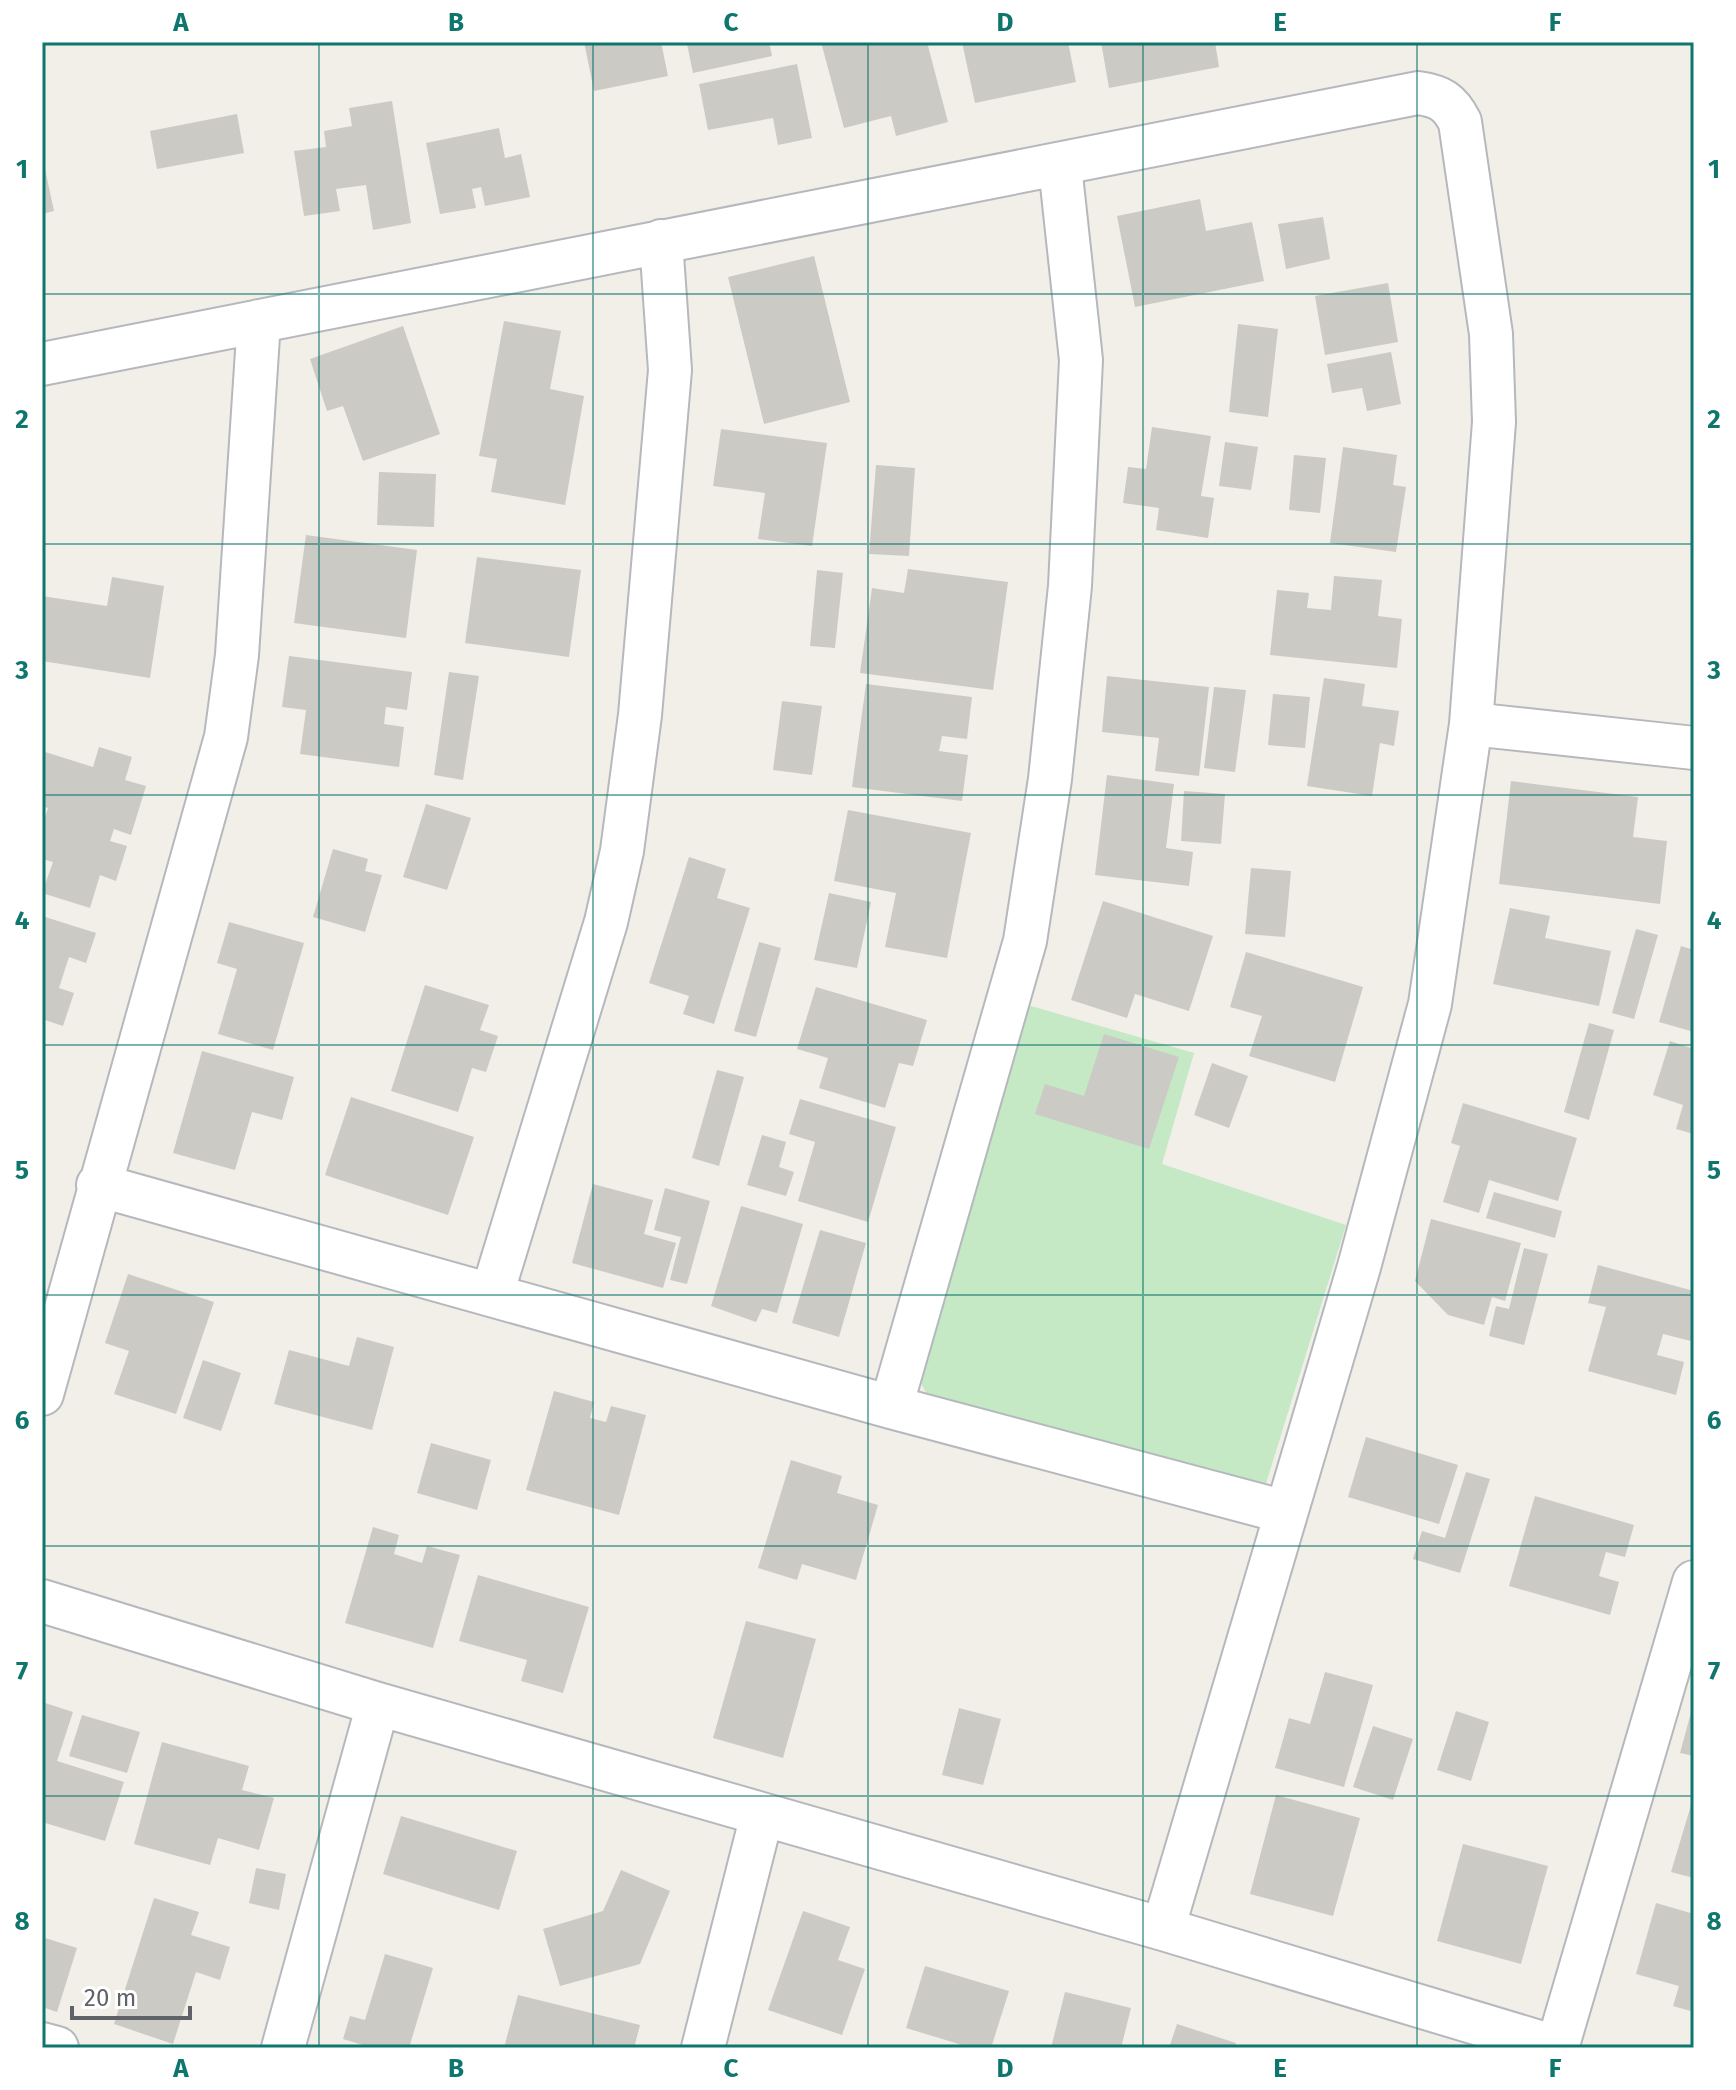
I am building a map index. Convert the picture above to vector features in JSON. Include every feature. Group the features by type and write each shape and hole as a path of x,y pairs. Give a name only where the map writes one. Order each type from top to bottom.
{"street":[{"path":"42,364 661,241 1060,166 1418,93 1438,96 1453,108 1460,122 1491,334 1494,422 1471,724 1430,1004 1359,1267 1163,1929"},
{"path":"891,1407 1025,941 1050,779 1070,586 1081,360 1060,166"},
{"path":"492,1294 606,922 622,851 640,715 668,402 670,370 661,241"},
{"path":"42,1394 98,1185 226,737 237,655 259,321"},
{"path":"1471,724 1694,748"},
{"path":"98,1185 891,1407 1285,1512"},
{"path":"42,1601 378,1704 1163,1929 1558,2048 1694,1582"},
{"path":"283,2048 378,1704"},
{"path":"703,2048 762,1815"},
{"path":"42,2044 57,2048"}],"green space":[{"path":"1017,1002 1194,1053 1162,1164 1346,1225 1263,1493 933,1406 913,1368"}],"building":[{"path":"584,42 661,42 668,76 594,91"},
{"path":"769,42 772,56 693,73 687,44"},
{"path":"821,42 927,42 948,122 896,136 891,116 844,128"},
{"path":"962,42 1068,42 1076,82 975,103"},
{"path":"1101,42 1215,42 1219,67 1109,88"},
{"path":"797,64 812,138 778,145 773,118 708,130 699,84"},
{"path":"392,101 411,223 373,230 366,185 336,189 340,211 304,216 294,151 326,147 324,131 352,126 349,108"},
{"path":"237,114 244,153 157,169 150,131"},
{"path":"499,128 505,158 521,154 530,197 485,206 481,187 472,189 476,208 440,214 426,143"},
{"path":"42,155 54,211 42,214"},
{"path":"1200,199 1206,231 1252,222 1264,281 1135,307 1117,216"},
{"path":"1323,217 1330,259 1286,269 1278,224"},
{"path":"814,256 850,402 764,424 728,277"},
{"path":"1388,283 1398,342 1325,355 1315,296"},
{"path":"504,321 561,331 550,389 584,396 565,505 491,492 497,459 479,456"},
{"path":"1238,324 1278,329 1268,417 1229,412"},
{"path":"403,326 440,434 363,461 343,406 327,411 310,359"},
{"path":"1391,352 1401,404 1367,411 1362,388 1332,393 1327,364"},
{"path":"1152,427 1211,436 1201,496 1214,498 1208,538 1156,530 1159,508 1123,503 1128,467 1146,469"},
{"path":"721,429 827,443 812,546 758,539 765,493 713,486"},
{"path":"1225,442 1258,447 1251,490 1219,486"},
{"path":"1343,447 1397,455 1393,485 1406,487 1396,552 1330,543"},
{"path":"1294,455 1326,458 1320,513 1289,510"},
{"path":"876,465 915,468 909,556 869,554"},
{"path":"379,472 436,474 434,527 377,525"},
{"path":"306,535 417,550 406,638 294,623"},
{"path":"477,557 581,570 569,657 465,643"},
{"path":"908,569 1008,582 993,690 860,673 872,588 904,593"},
{"path":"817,570 843,573 835,648 810,646"},
{"path":"1334,576 1382,580 1378,616 1402,619 1397,668 1270,655 1277,590 1309,593 1307,608 1331,610"},
{"path":"112,577 164,586 150,678 42,661 42,596 107,606"},
{"path":"289,656 412,672 407,710 386,707 384,724 404,727 399,767 300,754 306,710 282,707"},
{"path":"449,672 479,676 463,780 434,775"},
{"path":"1107,676 1209,687 1199,776 1155,771 1159,738 1102,732"},
{"path":"1324,678 1365,684 1362,706 1399,711 1394,746 1380,743 1372,796 1307,786"},
{"path":"866,684 972,697 967,739 942,736 939,751 968,755 962,801 852,787"},
{"path":"1214,687 1246,690 1235,772 1204,768"},
{"path":"1273,694 1310,697 1305,748 1268,745"},
{"path":"782,701 822,706 812,775 773,770"},
{"path":"99,747 132,757 125,780 146,786 131,835 114,829 110,841 127,846 116,881 100,875 90,908 42,893 53,862 42,859 42,827 48,808 42,806 42,751 93,767"},
{"path":"1107,775 1174,784 1166,848 1193,852 1189,886 1095,875"},
{"path":"1511,781 1638,797 1633,837 1667,841 1660,904 1499,884"},
{"path":"1184,791 1225,794 1221,844 1181,841"},
{"path":"426,804 471,818 447,890 403,877"},
{"path":"848,810 971,833 947,958 885,947 896,893 834,881"},
{"path":"333,849 368,859 365,871 382,875 365,932 313,917"},
{"path":"689,857 726,869 717,898 750,908 714,1024 683,1014 689,996 649,983"},
{"path":"1251,868 1291,871 1285,937 1245,934"},
{"path":"829,893 871,902 857,968 814,960"},
{"path":"1103,901 1213,936 1189,1011 1135,994 1127,1018 1071,1000"},
{"path":"1510,908 1550,916 1545,938 1611,951 1599,1006 1493,984"},
{"path":"42,916 96,933 86,963 69,957 59,988 74,993 63,1026 42,1019"},
{"path":"229,922 304,943 273,1050 218,1034 237,969 217,963"},
{"path":"1636,929 1658,935 1634,1019 1612,1013"},
{"path":"759,942 781,948 756,1037 734,1031"},
{"path":"1681,946 1694,950 1694,1032 1659,1022"},
{"path":"1246,952 1363,987 1335,1082 1249,1056 1262,1016 1230,1007"},
{"path":"425,985 489,1005 480,1030 498,1036 486,1072 472,1068 458,1112 391,1091"},
{"path":"816,987 927,1020 913,1066 899,1063 885,1108 819,1088 828,1058 797,1049"},
{"path":"1589,1023 1614,1030 1589,1120 1564,1112"},
{"path":"1104,1034 1179,1057 1149,1149 1035,1114 1045,1084 1084,1096"},
{"path":"1670,1041 1694,1049 1694,1134 1676,1129 1683,1105 1653,1095"},
{"path":"202,1051 294,1077 282,1120 252,1112 235,1170 173,1153"},
{"path":"1212,1063 1248,1076 1229,1128 1194,1115"},
{"path":"717,1070 744,1077 719,1166 692,1158"},
{"path":"351,1097 474,1137 448,1215 325,1175"},
{"path":"800,1099 896,1127 868,1222 798,1201 815,1142 789,1134"},
{"path":"1463,1103 1577,1138 1558,1201 1489,1180 1479,1213 1443,1202 1460,1146 1451,1143"},
{"path":"762,1135 786,1142 779,1167 794,1172 786,1196 747,1185"},
{"path":"593,1184 653,1200 644,1234 676,1243 663,1288 572,1263"},
{"path":"665,1188 710,1201 687,1284 670,1280 681,1237 654,1230"},
{"path":"1494,1192 1562,1211 1555,1238 1486,1218"},
{"path":"741,1206 803,1224 777,1313 762,1309 756,1322 711,1306"},
{"path":"1431,1219 1521,1243 1505,1301 1492,1297 1484,1325 1448,1315 1415,1281"},
{"path":"820,1230 866,1243 839,1337 792,1323"},
{"path":"1524,1248 1548,1254 1524,1345 1489,1336 1496,1306 1509,1309"},
{"path":"1598,1265 1694,1291 1691,1341 1663,1334 1657,1355 1684,1362 1676,1395 1588,1371 1606,1307 1588,1303"},
{"path":"128,1274 214,1302 176,1414 114,1394 129,1351 105,1343"},
{"path":"357,1337 394,1347 372,1430 274,1404 289,1350 349,1366"},
{"path":"203,1360 241,1373 221,1431 183,1418"},
{"path":"554,1391 594,1402 590,1418 606,1422 611,1406 646,1415 619,1515 526,1490"},
{"path":"1366,1437 1458,1465 1439,1524 1348,1497"},
{"path":"431,1443 491,1460 477,1510 417,1493"},
{"path":"791,1460 842,1476 837,1493 878,1505 856,1580 802,1564 797,1580 758,1568"},
{"path":"1466,1472 1490,1479 1460,1573 1413,1559 1422,1531 1445,1538"},
{"path":"1535,1496 1634,1525 1625,1557 1606,1552 1599,1576 1619,1582 1610,1615 1509,1586"},
{"path":"373,1527 399,1535 394,1554 422,1563 427,1546 460,1555 433,1648 345,1623"},
{"path":"478,1575 589,1607 563,1693 521,1681 527,1660 459,1641"},
{"path":"746,1621 816,1639 783,1758 713,1738"},
{"path":"1325,1672 1373,1685 1344,1787 1275,1768 1289,1718 1310,1724"},
{"path":"42,1702 73,1712 57,1761 124,1782 105,1841 42,1822"},
{"path":"1694,1705 1694,1756 1680,1753"},
{"path":"959,1708 1001,1719 983,1785 942,1775"},
{"path":"1456,1711 1489,1722 1471,1781 1437,1770"},
{"path":"82,1715 140,1732 127,1773 69,1756"},
{"path":"1373,1726 1413,1739 1393,1800 1353,1787"},
{"path":"162,1742 249,1766 242,1790 274,1798 259,1850 218,1838 210,1865 134,1844"},
{"path":"1276,1795 1360,1818 1333,1916 1250,1894"},
{"path":"1694,1795 1694,1878 1671,1872"},
{"path":"401,1816 517,1851 499,1910 383,1874"},
{"path":"1463,1844 1548,1866 1521,1964 1437,1941"},
{"path":"256,1868 286,1874 279,1910 249,1903"},
{"path":"621,1870 670,1891 640,1964 560,1986 543,1929 603,1911"},
{"path":"154,1898 199,1912 191,1935 230,1947 220,1980 196,1972 173,2044 114,2024"},
{"path":"1656,1903 1694,1914 1694,2012 1673,2006 1679,1986 1636,1974"},
{"path":"803,1911 850,1927 838,1960 865,1969 842,2035 768,2010"},
{"path":"42,1937 77,1948 57,2012 42,2007"},
{"path":"385,1954 433,1968 409,2048 373,2048 343,2039 350,2016 365,2020"},
{"path":"925,1966 1009,1991 991,2048 972,2048 906,2028"},
{"path":"1065,1992 1131,2008 1121,2048 1051,2048"},
{"path":"518,1995 640,2025 634,2048 504,2048"},
{"path":"1177,2024 1236,2043 1234,2048 1169,2048"}]}
